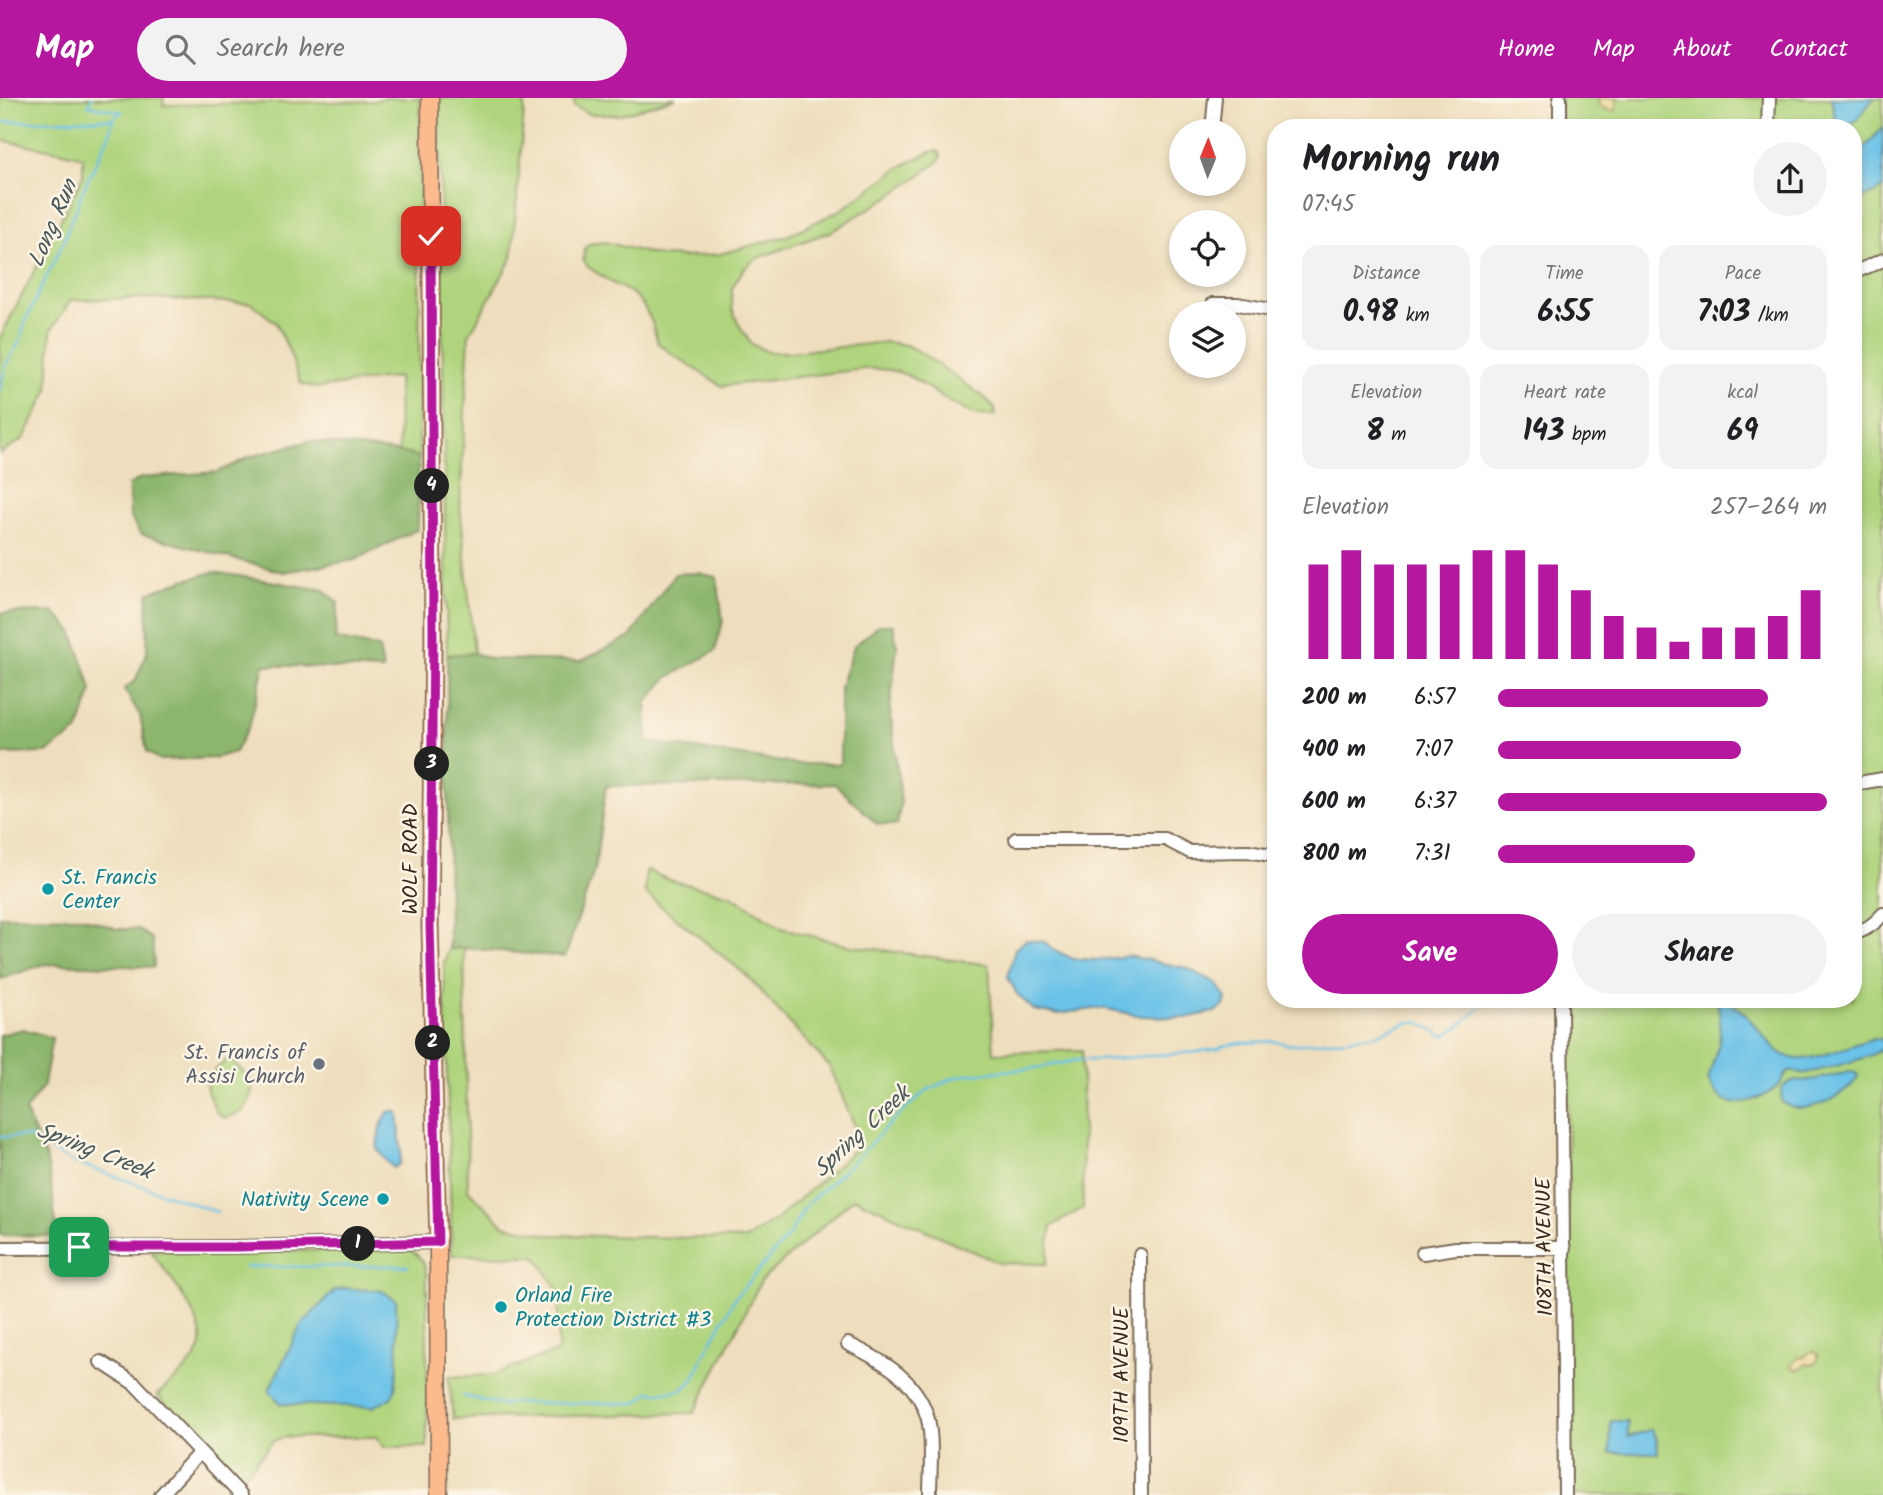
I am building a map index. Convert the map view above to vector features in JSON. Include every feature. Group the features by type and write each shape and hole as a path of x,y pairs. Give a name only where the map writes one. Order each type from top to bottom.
{"main road":[{"name":"WOLF ROAD","path":"430,98 433,623 430,924 438,1242 439,1495"}],"street":[{"path":"1213,119 1215,98"},
{"path":"1560,98 1560,119"},
{"path":"1768,119 1769,98"},
{"path":"1862,269 1883,260"},
{"path":"1246,305 1267,309"},
{"path":"1862,782 1883,779"},
{"path":"1016,839 1165,839 1190,852 1248,851 1267,854"},
{"path":"1862,931 1883,914"},
{"name":"108TH AVENUE","path":"1561,1008 1565,1495"},
{"path":"0,1248 237,1247 438,1242"},
{"path":"1423,1253 1456,1248 1564,1248"},
{"name":"109TH AVENUE","path":"1140,1255 1141,1495"},
{"path":"848,1344 884,1363 908,1381 924,1404 930,1427 930,1495"},
{"path":"101,1362 135,1384 242,1495"},
{"path":"161,1495 199,1453"}],"green space":[{"path":"0,98 164,98 163,105 420,98 419,457 399,452 398,377 317,388 301,384 276,323 251,303 151,298 71,300 51,330 48,391 24,438 0,454 0,338 83,176 83,157 0,140"},
{"path":"439,98 525,98 512,258 469,335 460,504 474,653 447,655"},
{"path":"574,98 676,98 619,115 589,114 574,106"},
{"path":"1560,98 1883,98 1883,1495 1569,1495 1567,1008 1862,1008 1862,119 1560,119"},
{"path":"936,151 940,152 941,157 938,162 892,195 832,231 755,259 743,270 732,288 732,308 751,344 768,352 886,342 906,345 984,397 994,407 996,414 974,414 907,375 886,369 864,369 722,386 658,343 652,322 643,305 632,293 588,267 583,260 585,248 589,244 605,242 660,256 685,257 720,254 787,236 841,210 902,166"},
{"path":"310,441 419,457 418,529 355,560 283,572 140,534 130,516 129,485 141,478 218,472 249,457"},
{"path":"214,572 324,590 338,603 335,639 379,648 383,670 264,665 250,724 235,752 214,758 160,760 147,752 140,715 124,689 135,681 147,653 148,593"},
{"path":"698,573 717,577 723,621 715,651 667,678 646,703 647,742 797,764 840,764 840,687 854,646 879,625 893,625 897,645 890,709 901,802 897,825 877,824 835,784 606,786 595,868 565,957 449,949 447,655 474,653 491,659 581,661 630,637 675,574"},
{"path":"54,612 72,631 92,690 78,731 46,753 0,754 0,613"},
{"path":"646,870 669,880 731,895 782,928 846,945 989,965 994,1053 1082,1050 1083,1208 1051,1227 1047,1264 999,1263 854,1198 761,1281 694,1413 453,1419 449,1377 493,1375 558,1351 559,1292 536,1256 452,1255 444,963 449,949 464,948 468,1190 504,1225 549,1235 746,1239 778,1218 857,1148 857,1132 830,1067 745,974 645,893"},
{"path":"0,916 82,917 117,929 137,929 152,939 154,967 45,964 0,979"},
{"path":"23,1029 52,1038 44,1085 25,1111 47,1160 57,1236 0,1235 0,1035"},
{"path":"227,1059 231,1059 248,1077 252,1087 243,1111 225,1118 217,1113 207,1091 206,1079"},
{"path":"409,1250 422,1261 427,1277 427,1447 384,1447 376,1437 284,1437 273,1441 238,1483 157,1395 191,1364 199,1351 201,1340 199,1328 185,1299 151,1251"}],"sand":[{"path":"1600,98 1617,98 1616,110 1601,106 1598,103"},
{"path":"1813,1351 1818,1354 1818,1361 1813,1364 1806,1363 1799,1370 1793,1368 1797,1358 1805,1357"}],"water":[{"path":"1831,98 1874,98 1857,119 1836,119"},
{"path":"1883,127 1883,188 1862,198 1862,151"},
{"path":"1026,940 1045,942 1052,949 1073,959 1098,960 1129,956 1186,968 1215,982 1226,998 1224,1006 1214,1012 1185,1018 1142,1016 1101,1008 1057,1014 1034,1010 1017,994 1008,977 1015,949"},
{"path":"1718,1008 1737,1008 1768,1041 1788,1057 1817,1057 1874,1038 1883,1042 1883,1048 1869,1056 1835,1066 1806,1073 1788,1073 1780,1084 1762,1096 1746,1102 1731,1103 1717,1094 1708,1080 1719,1043"},
{"path":"1850,1072 1858,1076 1853,1084 1824,1103 1800,1108 1790,1107 1782,1102 1781,1090 1791,1082"},
{"path":"388,1112 398,1112 401,1151 400,1163 394,1168 377,1148 380,1128"},
{"path":"344,1288 382,1291 396,1300 398,1364 395,1389 391,1398 373,1407 281,1404 269,1390 301,1325 334,1291"},
{"path":"1611,1421 1628,1421 1628,1437 1652,1429 1657,1439 1658,1453 1610,1453"}],"waterway":[{"name":"Long Run","path":"0,390 6,365 21,339 24,325 64,241 80,197 110,133 113,118 122,112 88,105 92,98"},
{"path":"0,122 112,119"},
{"name":"Spring Creek","path":"463,1396 503,1405 634,1403 649,1392 682,1390 693,1380 735,1298 789,1235 807,1204 926,1091 953,1078 1078,1060 1196,1052 1240,1043 1275,1041 1291,1045 1348,1039 1376,1035 1406,1023 1418,1022 1444,1036 1479,1008"},
{"name":"Spring Creek","path":"0,1137 29,1137 68,1160 217,1212"},
{"name":"Spring Creek","path":"245,1267 408,1266"}],"place":[{"name":"St. Francis Center","path":"48,889"},
{"name":"St. Francis of Assisi Church","path":"319,1064"},
{"name":"Nativity Scene","path":"383,1199"},
{"name":"Orland Fire Protection District #3","path":"501,1307"}],"route":[{"path":"79,1247 237,1247 438,1242 430,924 433,637 431,236"}]}
